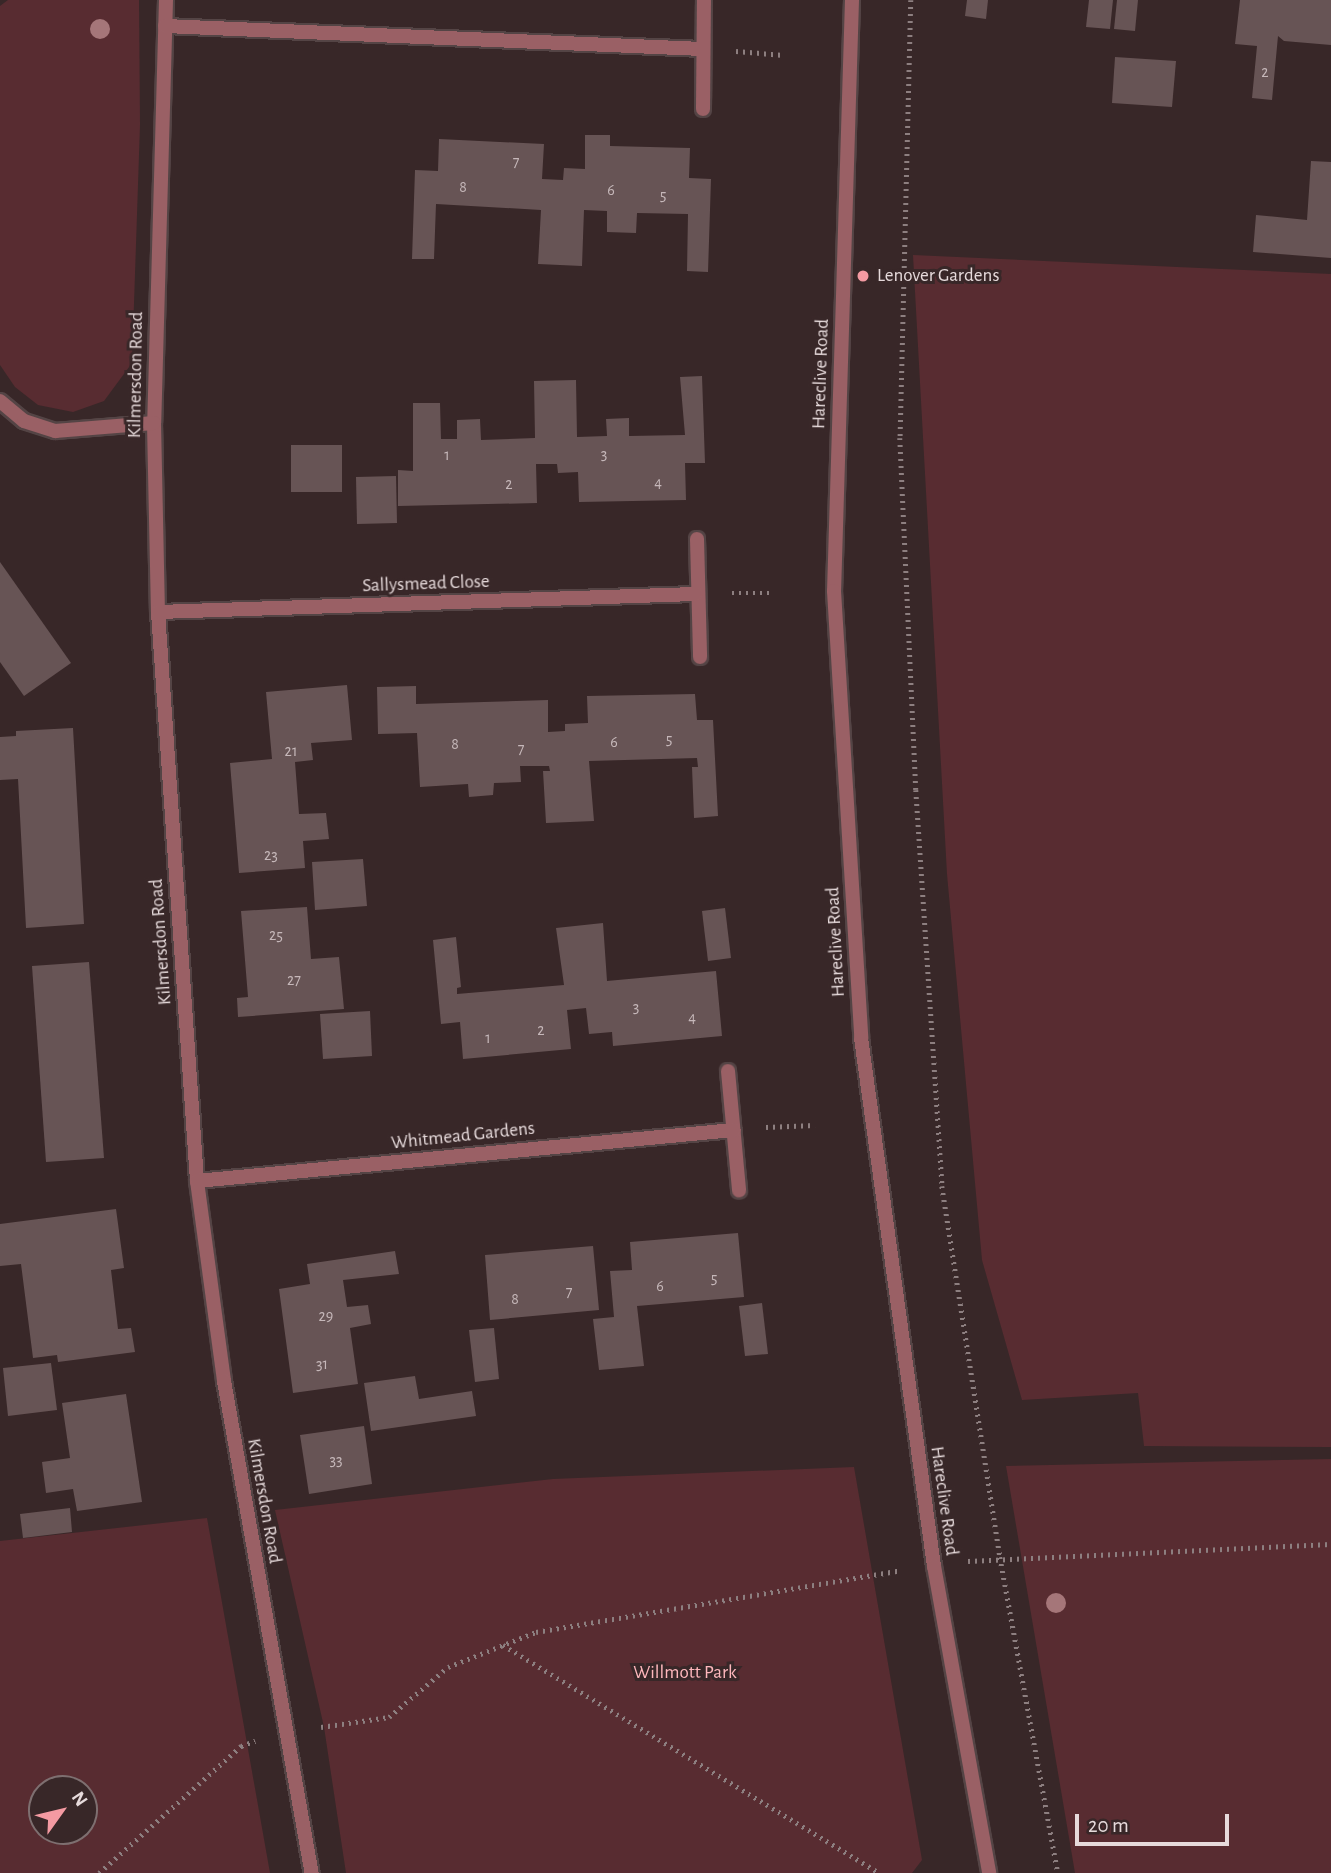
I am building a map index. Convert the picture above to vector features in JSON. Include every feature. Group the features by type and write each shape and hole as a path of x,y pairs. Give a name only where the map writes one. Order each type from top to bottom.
{"street":[{"name":"Kilmersdon Road","path":"166,0 154,423 158,612 197,1181 224,1381 283,1729 312,1873"},
{"path":"703,109 704,0"},
{"name":"Hareclive Road","path":"852,0 834,592 861,1038 934,1566 989,1873"},
{"path":"165,26 703,49"},
{"path":"0,401 24,421 55,431 154,423"},
{"path":"697,539 696,594 700,657"},
{"name":"Sallysmead Close","path":"158,612 696,594"},
{"path":"728,1071 739,1190"},
{"name":"Whitmead Gardens","path":"197,1181 734,1130"}],"path":[{"path":"911,0 900,438 916,790 942,1186 1000,1557 1058,1873"},
{"path":"735,51 784,55"},
{"path":"730,593 774,593"},
{"path":"734,1130 815,1125"},
{"path":"100,1873 241,1746 283,1729 389,1717 448,1667 536,1632 1000,1557 1331,1544"},
{"path":"503,1645 879,1873"}],"green space":[{"path":"8,0 139,0 140,125 132,363 104,401 73,412 38,405 15,387 0,365 0,6"},
{"path":"913,255 1331,274 1331,1447 1144,1446 1138,1393 1022,1400 982,1260 947,874"},
{"path":"1331,1459 1331,1873 1075,1873 1006,1466"},
{"name":"Willmott Park","path":"854,1467 922,1860 912,1873 346,1873 324,1727 275,1510 553,1479"},
{"path":"207,1518 270,1873 0,1873 0,1541"}],"building":[{"path":"967,0 988,0 986,19 965,16"},
{"path":"1089,0 1113,0 1110,29 1086,27"},
{"path":"1117,0 1138,0 1135,31 1114,29"},
{"path":"1240,0 1331,0 1331,45 1284,41 1278,36 1272,100 1252,98 1257,46 1235,44"},
{"path":"1115,57 1176,61 1172,107 1112,103"},
{"path":"585,135 610,135 610,146 690,148 689,178 711,179 708,272 687,271 688,214 637,213 636,233 607,232 607,211 584,210 582,266 538,264 541,210 436,204 434,259 412,259 415,170 438,171 439,139 544,144 542,179 563,180 564,168 585,169"},
{"path":"1311,161 1331,162 1331,258 1253,252 1256,215 1307,220"},
{"path":"702,376 705,463 685,463 686,500 579,502 578,472 558,473 557,464 536,464 537,503 398,506 398,470 413,471 413,403 440,403 441,439 457,439 457,420 480,419 481,440 535,438 534,381 576,380 577,437 607,436 606,419 629,418 629,436 685,435 680,377"},
{"path":"291,445 342,445 342,492 291,492"},
{"path":"396,476 397,523 357,524 356,477"},
{"path":"0,562 71,663 24,696 0,662"},
{"path":"347,685 352,740 311,743 313,760 295,762 299,814 326,813 329,839 303,841 305,868 239,873 230,763 272,759 266,692"},
{"path":"416,686 416,704 548,700 548,732 565,731 565,724 588,723 587,696 695,694 697,720 713,720 718,816 694,818 692,767 698,767 697,758 589,761 594,821 546,823 543,771 550,771 549,766 520,766 521,782 494,783 493,795 469,797 468,784 420,787 417,733 378,734 377,687"},
{"path":"73,728 84,924 26,928 18,779 0,780 0,737 16,736 16,731"},
{"path":"363,859 367,906 315,910 312,862"},
{"path":"307,907 311,959 339,957 344,1009 238,1017 237,998 248,997 241,911"},
{"path":"725,908 731,958 708,961 702,911"},
{"path":"603,923 607,981 716,971 722,1036 613,1046 612,1032 589,1034 586,1008 567,1010 571,1049 463,1059 460,1022 441,1024 433,940 456,937 461,987 457,988 457,994 564,985 556,928"},
{"path":"89,962 104,1158 46,1162 32,966"},
{"path":"370,1011 372,1056 323,1059 320,1014"},
{"path":"116,1209 124,1268 111,1270 118,1329 131,1328 135,1352 58,1362 57,1355 33,1358 21,1264 0,1266 0,1224"},
{"path":"738,1233 744,1297 637,1306 644,1366 599,1370 593,1319 614,1317 610,1271 632,1270 630,1242"},
{"path":"593,1246 599,1310 490,1320 485,1255"},
{"path":"395,1251 399,1274 343,1280 347,1307 368,1305 371,1324 350,1328 358,1384 293,1393 279,1289 310,1284 307,1264"},
{"path":"762,1303 768,1354 745,1356 739,1306"},
{"path":"494,1328 499,1379 475,1382 469,1330"},
{"path":"51,1363 57,1410 8,1416 3,1368"},
{"path":"415,1376 419,1399 472,1391 476,1416 371,1431 364,1383"},
{"path":"126,1394 142,1502 77,1511 73,1489 46,1493 42,1462 70,1458 62,1403"},
{"path":"364,1426 372,1484 309,1494 300,1435"},
{"path":"70,1508 72,1532 23,1538 20,1514"}],"place":[{"name":"Lenover Gardens","path":"863,276"}]}
